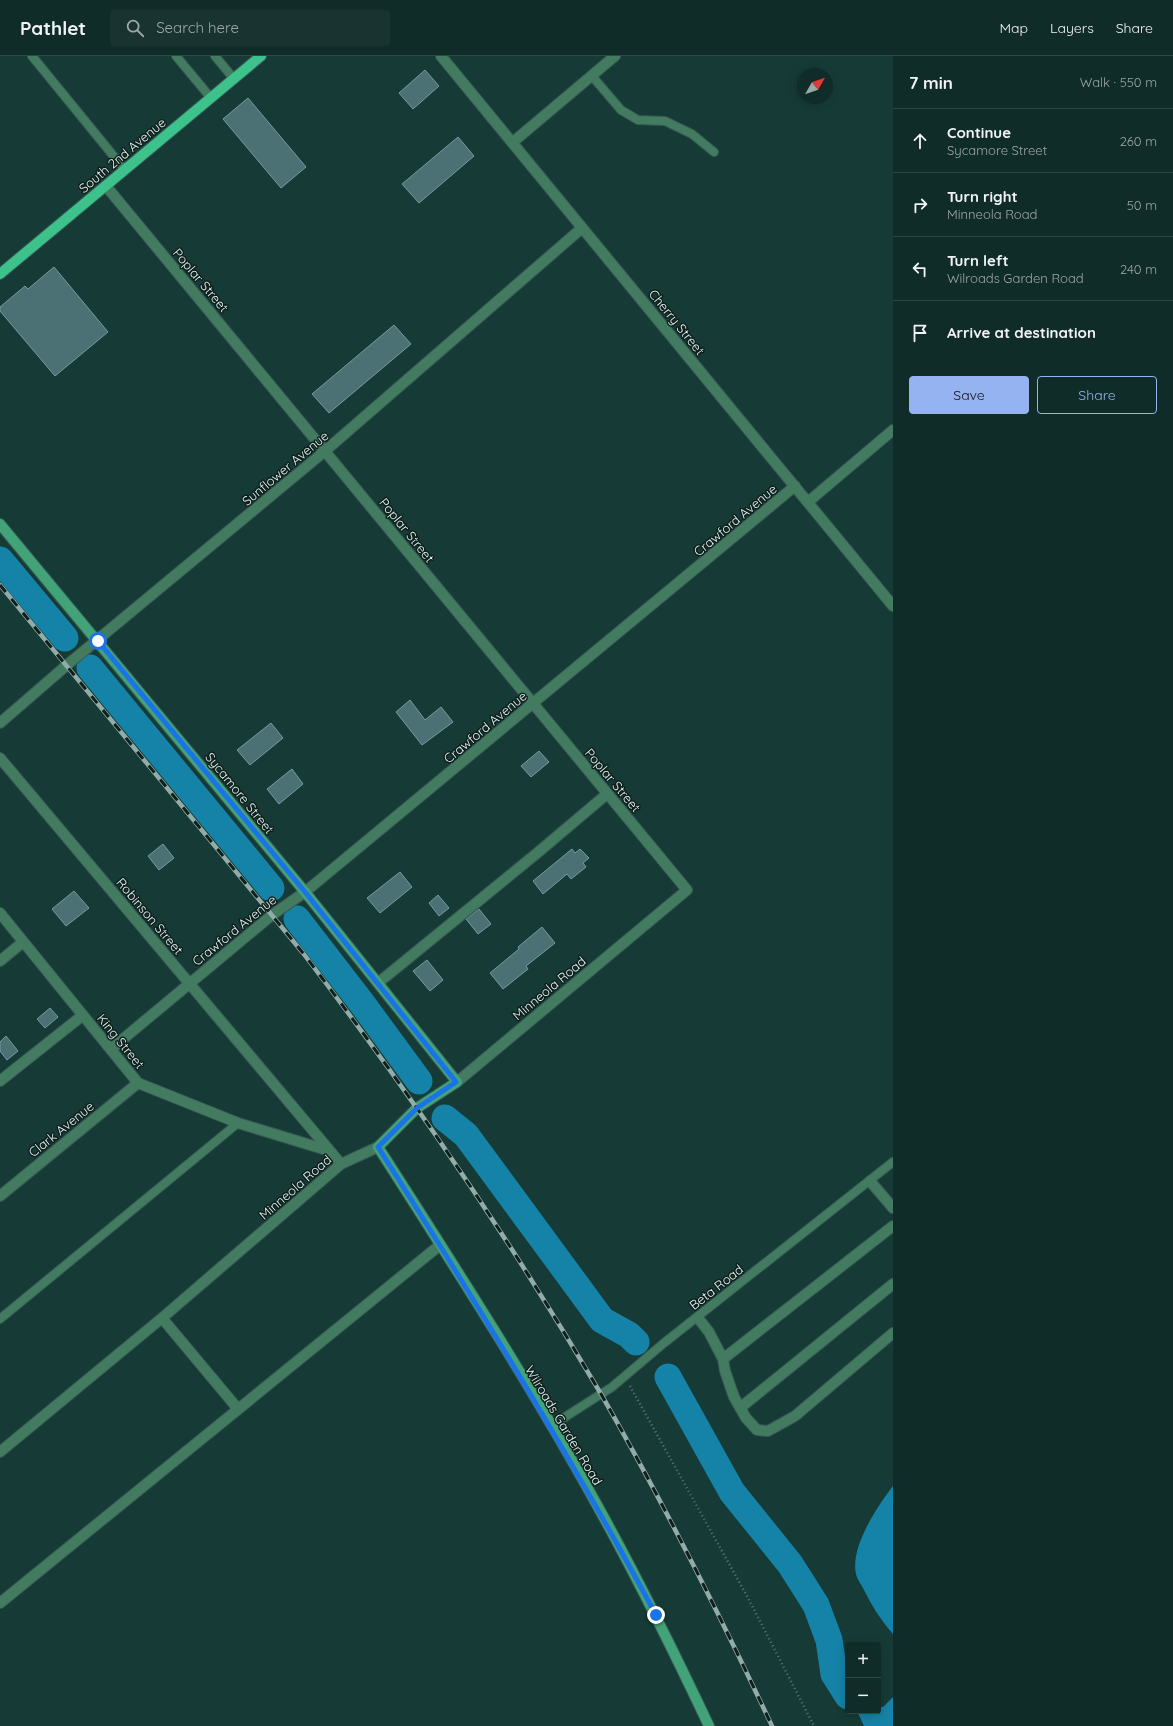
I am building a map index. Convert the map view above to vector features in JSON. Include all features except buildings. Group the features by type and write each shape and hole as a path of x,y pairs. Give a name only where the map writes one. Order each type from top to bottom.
{"main road":[{"name":"South 2nd Avenue","path":"0,274 261,56"}],"street":[{"path":"513,142 615,56"},
{"name":"Cherry Street","path":"444,57 582,228 893,606"},
{"name":"Poplar Street","path":"106,186 687,890"},
{"name":"Sunflower Avenue","path":"0,723 67,665 98,641 325,451 582,228"},
{"path":"808,502 893,430"},
{"name":"Crawford Avenue","path":"111,1049 272,915 305,892 795,486"},
{"name":"Sycamore Street","path":"0,524 305,892 456,1082"},
{"name":"Robinson Street","path":"0,758 341,1164"},
{"path":"378,983 607,794"},
{"name":"Minneola Road","path":"0,1452 162,1318 341,1164 378,1147 417,1108 456,1082 687,890"},
{"name":"King Street","path":"0,914 138,1083 238,1123 330,1151"},
{"path":"0,961 23,942"},
{"path":"0,1082 83,1015"},
{"name":"Clark Avenue","path":"0,1196 138,1083"},
{"name":"Wilroads Garden Road","path":"378,1147 551,1426 601,1512 656,1615 709,1726"},
{"path":"870,1181 893,1208"},
{"path":"723,1359 893,1226"},
{"path":"0,1603 440,1245"},
{"path":"740,1408 893,1284"},
{"path":"162,1318 238,1409"},
{"path":"698,1318 709,1332 723,1359 725,1371 734,1396 746,1418 757,1430 768,1431 795,1416 893,1333"}],"lane":[{"path":"32,56 125,170"},
{"path":"176,56 211,98"},
{"path":"215,56 234,79"},
{"path":"592,76 621,110 638,120 665,121 692,134 714,152"},
{"path":"0,1319 238,1123"},
{"name":"Beta Road","path":"551,1426 612,1387 893,1162"}],"path":[{"path":"624,1377 747,1596 814,1726"}],"water":[{"path":"893,1486 893,1634 876,1612 858,1580 855,1563 857,1552 866,1528"},
{"path":"893,1697 893,1726 864,1726 858,1714 881,1714 881,1707 883,1707"}],"waterway":[{"path":"0,560 65,638"},
{"path":"90,668 271,888"},
{"path":"297,919 419,1081"},
{"path":"445,1118 466,1135 602,1320 629,1335 636,1342"},
{"path":"668,1377 732,1492 790,1564 816,1605 829,1640 834,1674 845,1691"}],"railway":[{"path":"0,585 303,953 343,1006 459,1169 532,1280 601,1394 690,1558 772,1726"}],"route":[{"path":"98,641 305,892 456,1082 417,1108 378,1147 551,1426 601,1512 656,1615"}]}
